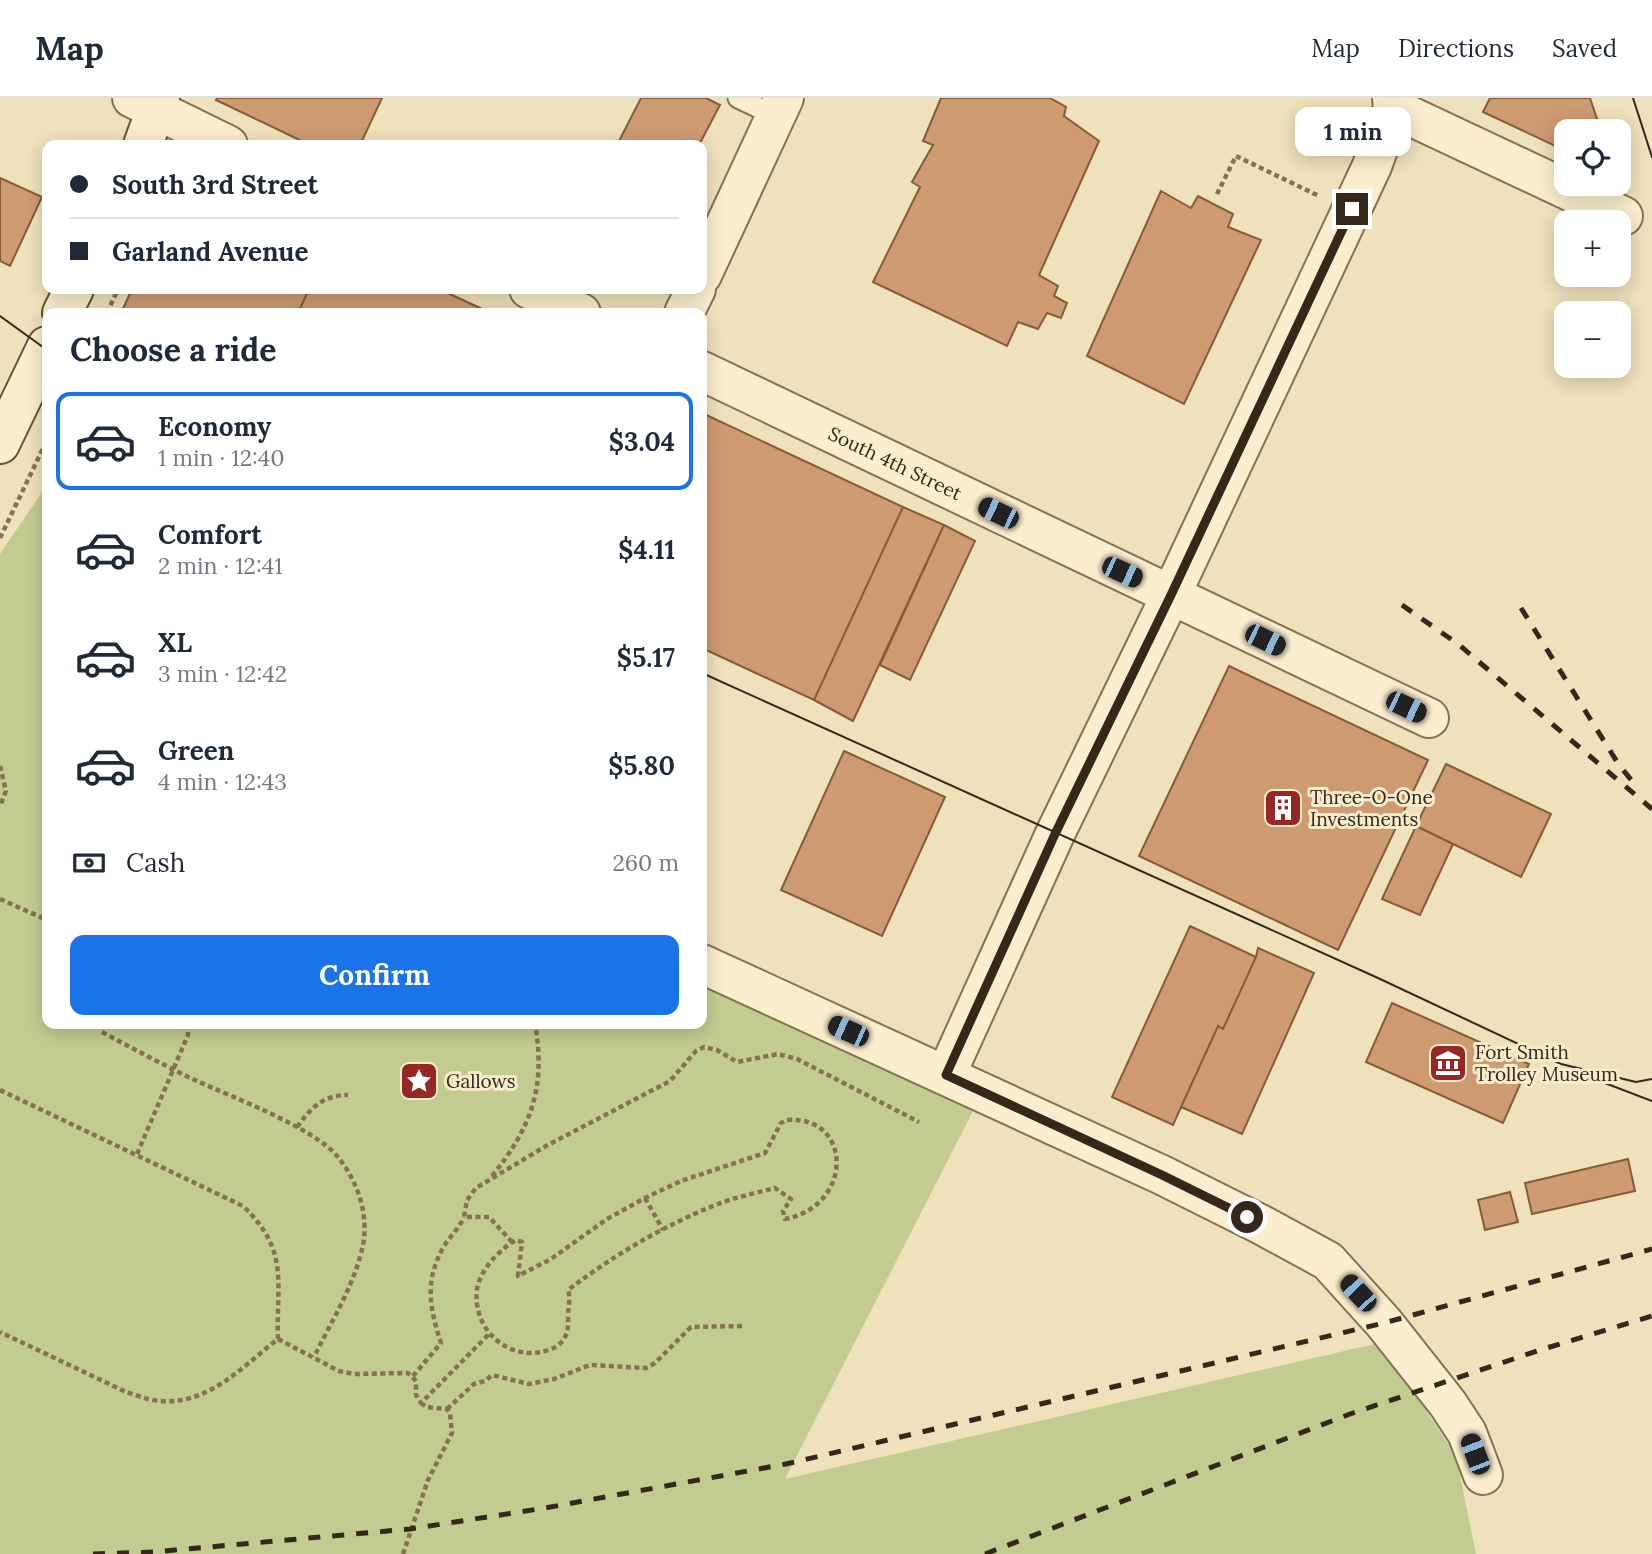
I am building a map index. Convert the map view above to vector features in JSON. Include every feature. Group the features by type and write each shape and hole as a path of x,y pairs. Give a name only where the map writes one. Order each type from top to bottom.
{"street":[{"path":"946,1075 1055,834 1171,595 1372,166 1393,103 1611,210"},
{"path":"707,264 780,107"},
{"path":"147,113 215,140"},
{"path":"540,294 570,308"},
{"path":"0,444 42,356"},
{"name":"South 4th Street","path":"707,373 1429,718"},
{"path":"707,966 1162,1175 1328,1261 1384,1323 1448,1404 1467,1433 1483,1475"}],"lane":[{"path":"738,98 780,107"}],"path":[{"path":"1217,194 1236,156 1326,199"},
{"path":"0,538 42,450"},
{"path":"0,766 6,791 0,806"},
{"path":"0,899 42,918"},
{"path":"136,1154 188,1035 188,1029"},
{"path":"487,1182 523,1132 535,1098 539,1049 536,1029"},
{"path":"102,1032 173,1070 297,1127 336,1154 358,1192 365,1218 363,1245 356,1268 314,1357"},
{"path":"413,1376 441,1343 431,1314 433,1277 440,1254 460,1225 467,1200 476,1188 555,1140 670,1081 696,1051 704,1047 717,1050 737,1062 778,1054 797,1059 919,1122"},
{"path":"0,1090 243,1206 271,1239 279,1268 278,1339 250,1364 209,1393 194,1398 160,1401 124,1391 0,1332"},
{"path":"297,1127 315,1105 326,1098 348,1095"},
{"path":"787,1120 804,1120 815,1125 833,1144 837,1175 824,1197 803,1212 783,1218 783,1211 791,1199 775,1188 718,1204 663,1230 615,1256 568,1290 569,1327 566,1337 558,1346 530,1354 514,1352 489,1334 480,1318 477,1288 491,1262 516,1240 522,1242 518,1276 551,1259 582,1235 645,1198 681,1181 765,1153 781,1124 787,1120"},
{"path":"645,1198 663,1230"},
{"path":"464,1217 489,1217 512,1242"},
{"path":"278,1339 332,1368 354,1374 408,1373 416,1381 416,1395 421,1403 426,1407 447,1409 474,1384 485,1381 492,1375 529,1384 554,1379 590,1365 646,1368 655,1363 691,1327 745,1326"},
{"path":"421,1403 489,1334"},
{"path":"403,1554 428,1480 452,1433 450,1413 447,1409"}],"green space":[{"path":"42,491 42,1029 707,1029 707,986 973,1111 785,1479 1375,1344 1405,1378 1456,1456 1476,1554 0,1554 0,554"}],"building":[{"path":"382,98 362,140 300,140 216,100"},
{"path":"641,98 706,98 720,105 702,140 620,140"},
{"path":"941,98 1050,98 1066,107 1064,116 1099,141 1039,275 1058,286 1054,296 1067,303 1061,318 1047,313 1038,329 1018,322 1007,346 873,282 920,187 912,182 933,145 923,141"},
{"path":"1490,98 1590,98 1597,119 1554,119 1554,145 1483,112"},
{"path":"0,178 42,197 10,266 0,261"},
{"path":"1161,191 1191,208 1198,196 1233,214 1228,227 1261,240 1184,404 1087,356"},
{"path":"130,294 307,294 300,308 123,308"},
{"path":"307,294 450,294 480,308 300,308"},
{"path":"707,415 903,507 814,700 707,650"},
{"path":"903,507 944,525 853,721 814,700"},
{"path":"944,525 975,541 910,680 880,665"},
{"name":"Three-O-One Investments","path":"1229,666 1428,760 1338,950 1139,856"},
{"path":"844,751 945,797 882,936 781,890"},
{"path":"1446,764 1551,814 1521,877 1416,826"},
{"path":"1416,826 1453,844 1420,915 1382,899"},
{"path":"1190,926 1256,957 1223,1029 1218,1026 1173,1125 1112,1097"},
{"path":"1258,948 1314,973 1242,1134 1181,1107 1218,1026 1223,1029"},
{"name":"Fort Smith Trolley Museum","path":"1392,1003 1529,1064 1503,1123 1366,1062"},
{"path":"1628,1159 1635,1191 1532,1214 1525,1183"},
{"path":"1510,1192 1518,1222 1485,1230 1478,1200"}],"tram line":[{"path":"1633,98 1652,157"},
{"path":"0,316 42,346"},
{"path":"707,675 1378,978 1561,1064 1636,1082 1652,1079"},
{"path":"1597,1080 1652,1101"}],"railway":[{"path":"1402,605 1458,644 1652,809"},
{"path":"1521,608 1619,765 1637,787"},
{"path":"93,1554 153,1552 410,1529 545,1508 786,1464 1384,1323 1652,1249"},
{"path":"985,1554 1350,1414 1540,1350 1652,1316"}],"place":[{"name":"Three-O-One Investments","path":"1283,808"},
{"name":"Fort Smith Trolley Museum","path":"1448,1063"},
{"name":"Gallows","path":"419,1081"}],"route":[{"path":"1247,1217 946,1075 1055,834 1171,595 1352,209"}]}
